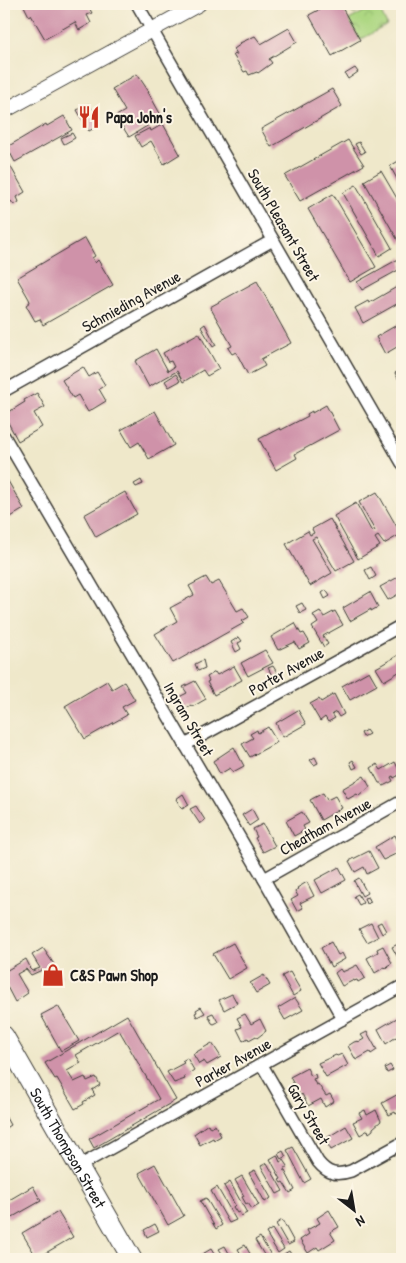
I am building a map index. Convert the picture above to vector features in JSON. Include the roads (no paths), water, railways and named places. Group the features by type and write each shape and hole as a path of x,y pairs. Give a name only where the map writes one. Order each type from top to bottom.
{"highway":[{"name":"South Thompson Street","path":"4,1036 132,1259"}],"street":[{"name":"South Pleasant Street","path":"137,4 402,463"},
{"path":"4,111 199,4"},
{"name":"Schmieding Avenue","path":"4,391 273,240"},
{"name":"Ingram Street","path":"4,436 264,879 343,1019"},
{"name":"Porter Avenue","path":"185,745 402,625"},
{"name":"Cheatham Avenue","path":"264,879 402,801"},
{"name":"Parker Avenue","path":"79,1166 402,986"},
{"name":"Gary Street","path":"262,1065 318,1162 325,1170 332,1174 351,1172 402,1143"}],"place":[{"name":"Papa John's","path":"89,117"},
{"name":"C&S Pawn Shop","path":"53,975"}]}
